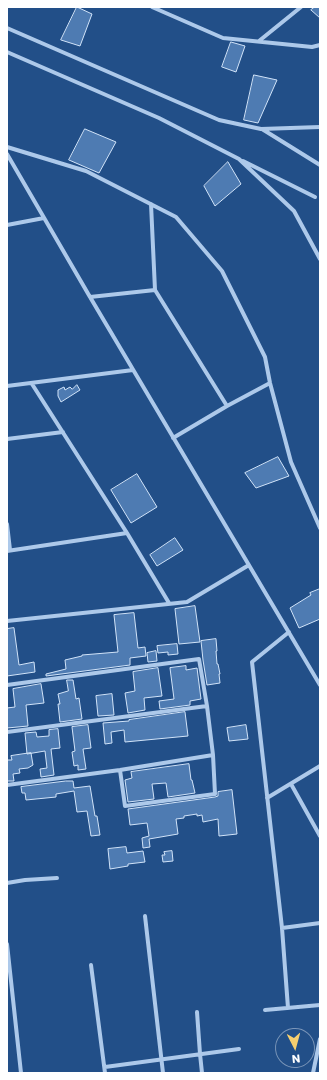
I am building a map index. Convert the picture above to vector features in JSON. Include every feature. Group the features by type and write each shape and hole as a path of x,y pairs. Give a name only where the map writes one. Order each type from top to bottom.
{"street":[{"path":"152,7 224,38 312,46 320,45"},
{"path":"259,41 301,7"},
{"path":"7,28 219,120 261,129 320,127"},
{"path":"7,52 159,118 315,197"},
{"path":"261,129 320,165"},
{"path":"7,147 86,172 176,217 222,271 265,357 270,383 291,462 320,528"},
{"path":"7,154 173,438 320,685"},
{"path":"239,159 294,211 320,259"},
{"path":"151,204 154,290 227,406"},
{"path":"7,225 44,218"},
{"path":"90,297 154,290"},
{"path":"7,386 133,370"},
{"path":"173,438 227,406 270,383"},
{"path":"32,384 127,533 169,603"},
{"path":"7,439 63,432"},
{"path":"7,524 8,550 127,533"},
{"path":"7,621 187,602 249,564"},
{"path":"288,1008 282,928 252,662 289,632"},
{"path":"7,685 199,659 207,706 215,794 125,806 120,770"},
{"path":"7,732 207,706"},
{"path":"7,785 120,770 212,755"},
{"path":"267,798 320,766"},
{"path":"291,784 320,836"},
{"path":"7,883 57,878"},
{"path":"145,916 163,1073"},
{"path":"282,928 320,923"},
{"path":"7,944 21,1073"},
{"path":"91,965 105,1073"},
{"path":"265,1010 320,1005"},
{"path":"197,1012 202,1073"},
{"path":"313,1073 320,1040"},
{"path":"105,1067 239,1049"}],"building":[{"path":"77,7 92,14 80,46 61,40"},
{"path":"315,7 320,7 320,18 311,10"},
{"path":"231,42 245,46 236,72 222,67"},
{"path":"254,75 277,80 258,123 244,120"},
{"path":"85,129 116,142 99,173 69,160"},
{"path":"228,162 241,184 215,206 204,186"},
{"path":"77,385 80,390 61,402 58,396 58,390 64,387 65,390 70,387 72,389"},
{"path":"278,457 289,476 256,488 245,473"},
{"path":"137,474 157,507 131,523 111,490"},
{"path":"175,538 183,550 157,566 150,555"},
{"path":"320,589 320,619 299,628 290,608 311,595 310,593"},
{"path":"195,606 200,642 179,644 175,609"},
{"path":"134,613 138,648 145,647 146,656 130,658 130,665 46,676 46,674 66,669 65,660 82,655 118,652 114,615"},
{"path":"14,628 19,665 34,662 35,672 7,676 7,629"},
{"path":"216,639 217,664 220,674 220,683 207,685 201,641"},
{"path":"177,644 178,654 168,655 168,652 158,653 157,646"},
{"path":"156,651 157,661 148,662 147,653"},
{"path":"186,666 186,670 197,668 201,699 190,701 190,705 160,709 159,701 174,699 170,668"},
{"path":"158,668 162,696 144,698 145,710 128,713 125,693 135,691 133,672"},
{"path":"67,680 73,680 76,699 79,698 82,719 60,722 58,704 60,704 58,694 68,691"},
{"path":"41,684 44,703 26,705 28,726 7,728 7,708 15,707 13,689"},
{"path":"112,694 114,715 98,716 96,696"},
{"path":"185,712 188,736 125,742 124,730 111,732 112,743 105,744 103,723 129,721"},
{"path":"88,725 91,748 83,749 86,769 78,770 78,765 74,766 72,752 75,751 72,727"},
{"path":"246,725 248,739 229,741 227,728"},
{"path":"58,729 60,748 51,749 54,775 41,777 40,769 47,768 45,751 27,754 25,733 36,732 37,737 49,736 49,730"},
{"path":"31,753 33,765 28,768 19,769 20,773 13,774 14,781 7,781 7,760 12,760 11,756"},
{"path":"189,764 191,780 195,793 168,797 166,783 152,784 154,799 128,802 125,780 132,778 131,772"},
{"path":"73,781 74,788 90,786 100,835 91,836 87,811 77,812 74,791 56,794 56,797 26,800 25,793 22,793 21,787"},
{"path":"232,790 237,834 219,836 218,819 203,822 202,815 197,816 197,814 176,819 178,834 149,839 150,847 143,848 142,838 149,836 147,823 130,825 128,809 215,797 218,796 218,792"},
{"path":"126,847 127,853 143,851 145,862 128,864 128,866 110,869 108,849"},
{"path":"172,851 173,861 163,862 162,855 165,855 164,852"}]}
